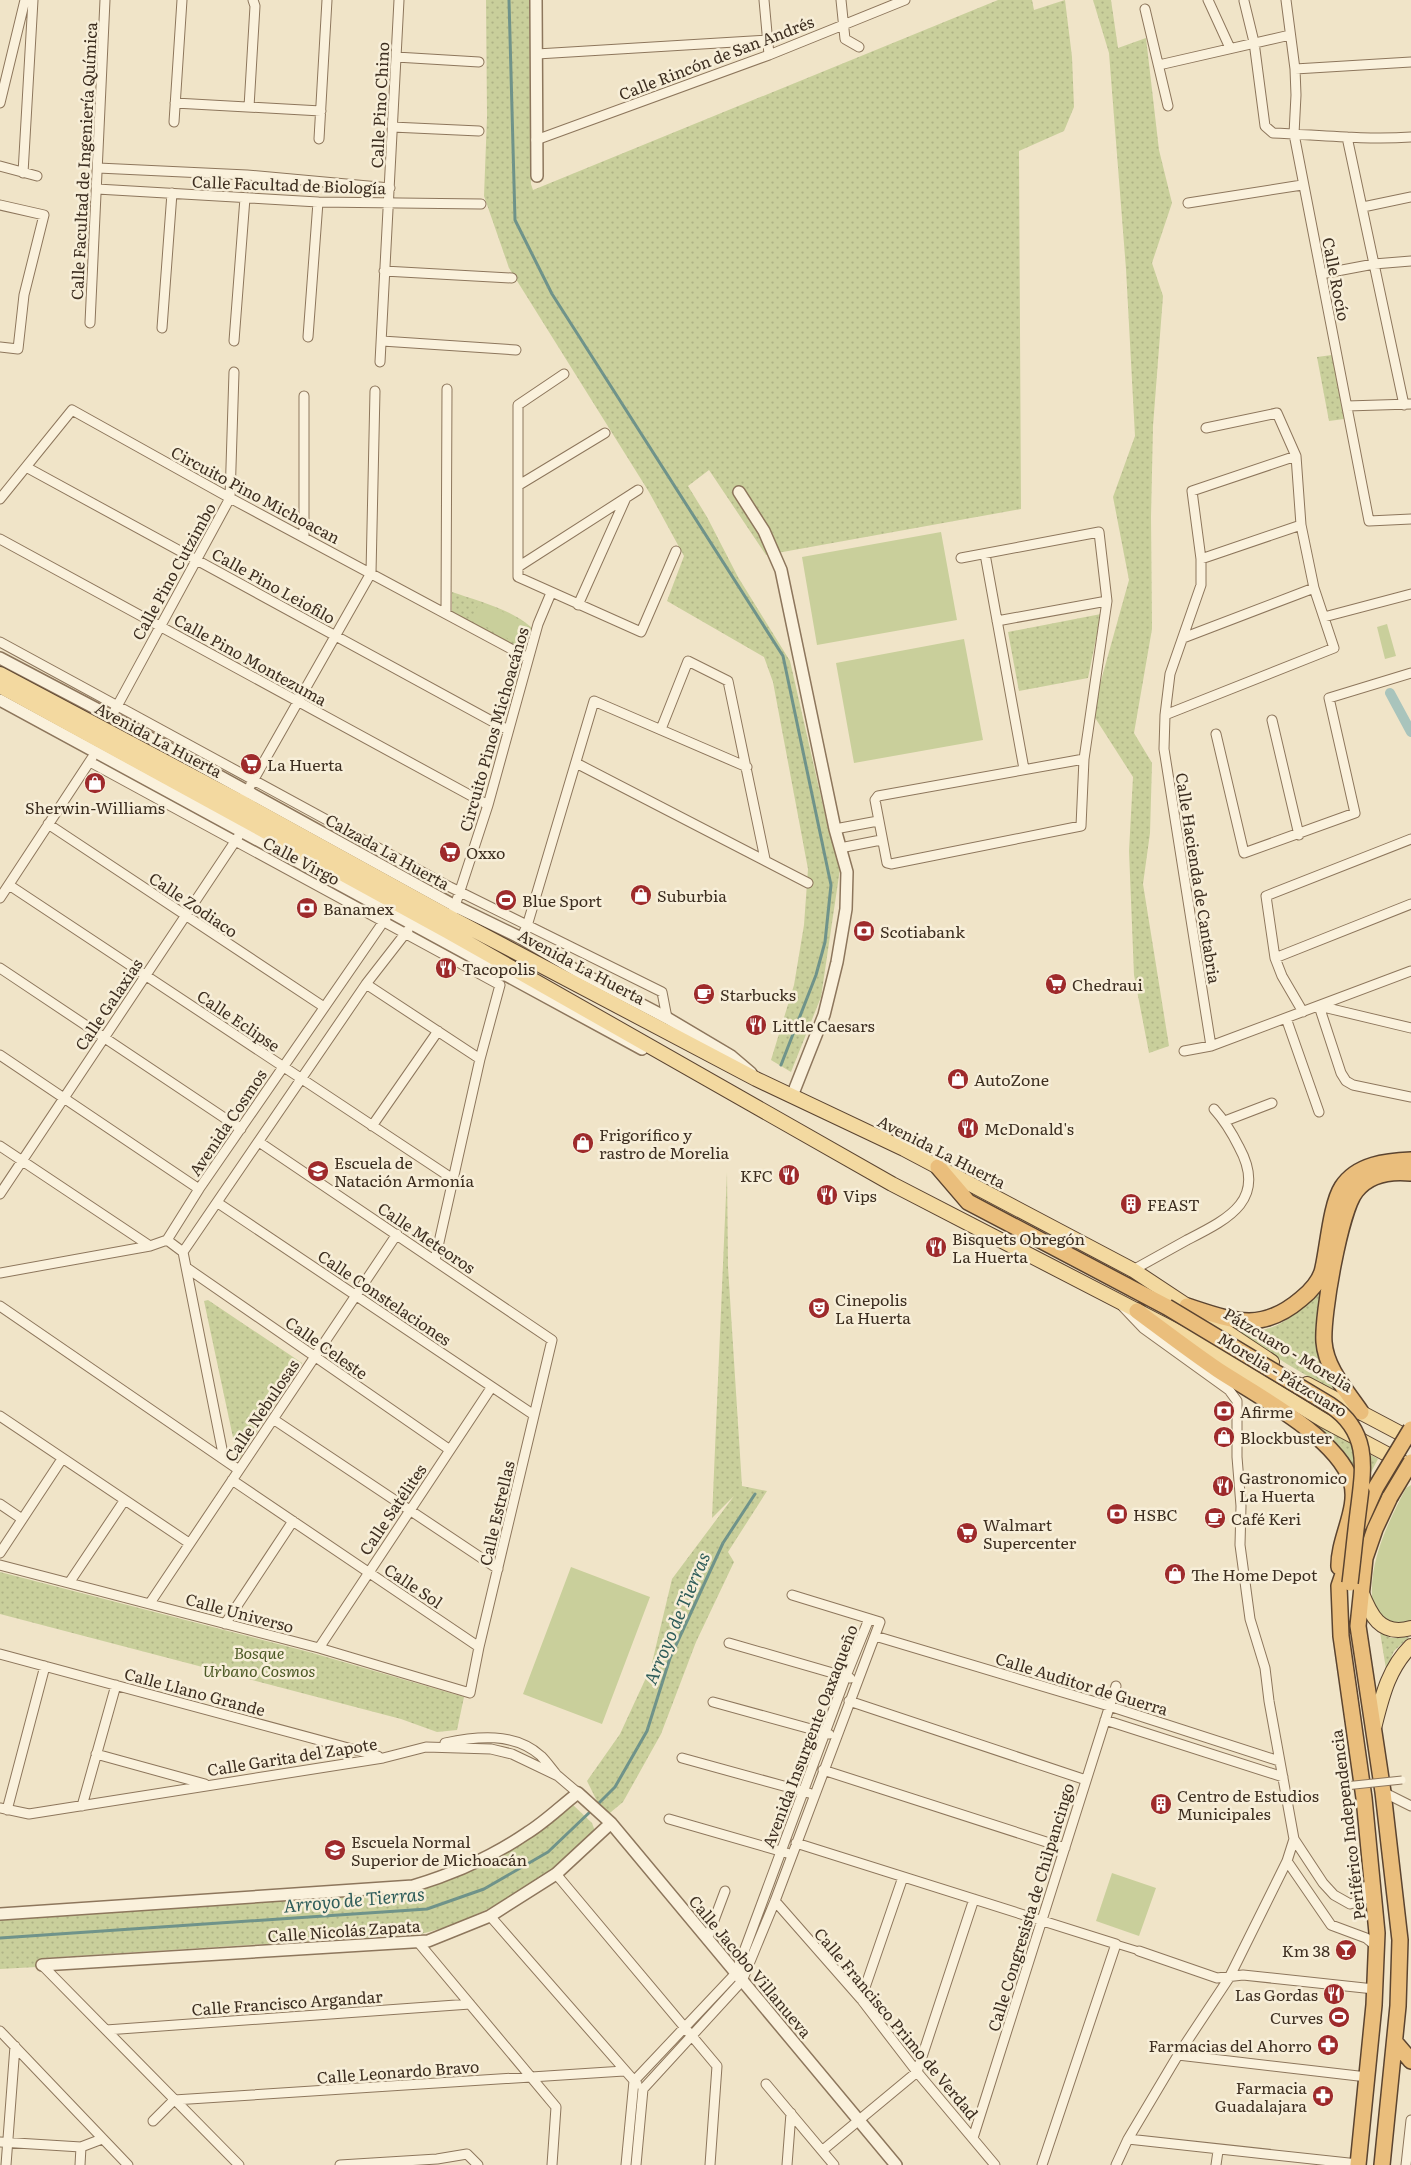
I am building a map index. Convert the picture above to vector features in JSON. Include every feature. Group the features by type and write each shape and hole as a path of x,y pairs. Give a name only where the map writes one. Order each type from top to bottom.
{"highway":[{"path":"1187,1306 1234,1321 1272,1318 1288,1311 1309,1292 1322,1271 1337,1200 1343,1186 1353,1176 1369,1166 1387,1161 1411,1160"},
{"path":"938,1168 968,1202 1167,1307 1331,1406 1352,1426 1360,1442 1363,1468 1348,1604 1373,1790 1382,1820 1389,1835"},
{"path":"1361,1412 1336,1376 1324,1343 1327,1307 1338,1245 1348,1204 1356,1190 1368,1180 1381,1174 1411,1173"},
{"path":"1137,1311 1216,1368 1314,1434 1330,1450 1351,1481 1353,1496 1339,1561 1350,1586"},
{"name":"Periférico Independencia","path":"1358,2165 1367,2077 1377,1934 1364,1798 1341,1636 1361,1518 1376,1487 1411,1429"},
{"name":"Periférico Independencia","path":"1382,2165 1405,1941 1374,1729 1350,1586 1365,1558 1375,1529 1390,1497 1411,1462"},
{"path":"1395,2042 1411,2061"}],"main road":[{"name":"Avenida La Huerta","path":"0,674 98,747 244,797 414,898 422,911"},
{"name":"Avenida La Huerta","path":"0,686 98,747 245,827 391,913 422,911 451,919 756,1079 938,1168 1133,1270 1152,1282"},
{"name":"Avenida La Huerta","path":"451,919 707,1078 892,1184 1137,1311"},
{"name":"Pátzcuaro - Morelia","path":"1152,1282 1303,1382 1411,1439"},
{"name":"Morelia - Pátzcuaro","path":"1137,1311 1188,1337 1323,1420 1411,1467"},
{"path":"1350,1586 1378,1623 1396,1630 1411,1628"},
{"path":"1374,1729 1390,1675 1400,1657 1411,1646"}],"street":[{"name":"Calle Facultad de Ingenierίa Quίmica","path":"90,323 105,0"},
{"path":"174,122 182,0"},
{"path":"249,107 255,6 253,0"},
{"path":"319,139 328,0"},
{"name":"Calle Pino Chino","path":"380,362 399,0"},
{"path":"536,0 537,176"},
{"path":"764,0 769,55"},
{"path":"841,0 846,39 859,46"},
{"name":"Calle Rincón de San Andrés","path":"536,140 769,55 905,0"},
{"path":"1208,0 1230,48"},
{"name":"Calle Rocío","path":"1286,0 1295,69 1294,134 1302,185 1369,520 1411,519"},
{"path":"1244,1 1254,42 1265,126 1273,133 1381,138 1411,137"},
{"path":"0,103 29,2"},
{"path":"24,172 29,2"},
{"path":"1145,9 1168,106"},
{"path":"1159,65 1290,35"},
{"path":"537,54 768,40"},
{"path":"396,58 479,62"},
{"path":"1295,69 1411,62"},
{"path":"175,103 321,111"},
{"path":"392,127 479,131"},
{"path":"1347,137 1374,264 1408,404 1347,406"},
{"path":"0,166 37,176"},
{"name":"Calle Facultad de Biología","path":"98,168 247,174 390,188"},
{"path":"1188,203 1302,185"},
{"name":"Calle Facultad de Biología","path":"96,190 318,202 481,204"},
{"path":"162,328 172,193"},
{"path":"1363,207 1411,197"},
{"path":"234,341 245,198"},
{"path":"308,337 318,202"},
{"path":"0,205 44,215 24,295 18,349 0,347"},
{"path":"1320,274 1374,264 1411,260"},
{"path":"384,272 512,278"},
{"path":"382,342 516,350"},
{"name":"Calle Pino Cutzimbo","path":"0,898 98,747 114,712 230,498 234,372"},
{"path":"564,374 518,405 518,577 640,632 676,551"},
{"path":"446,613 447,389"},
{"path":"244,797 371,573 375,391"},
{"path":"304,396 304,536"},
{"name":"Circuito Pino Michoacan","path":"0,499 72,410 230,498 304,536 528,658"},
{"path":"1164,715 1334,648 1314,588 1301,525 1296,456 1277,413 1206,428"},
{"path":"519,485 605,433"},
{"name":"Calle Hacienda de Cantabria","path":"1211,1046 1164,748 1164,715 1170,674 1202,585 1201,560 1192,491 1296,456"},
{"name":"Calle Pino Leiofilo","path":"26,467 508,730"},
{"path":"518,567 638,490"},
{"path":"739,492 764,531 781,570 834,829 848,872 846,909 837,962 824,1015 792,1096"},
{"path":"578,605 625,499"},
{"path":"1201,560 1301,525"},
{"path":"961,558 1099,532 1108,601 1084,759 1081,826 891,864 885,860 875,797 1084,759"},
{"name":"Calle Pino Montezuma","path":"0,539 488,806"},
{"path":"985,554 1024,769"},
{"path":"1183,638 1314,588"},
{"name":"Circuito Pinos Michoacános","path":"451,919 488,806 538,624 552,593"},
{"path":"1324,617 1411,594"},
{"path":"996,621 1108,601"},
{"name":"Calzada La Huerta","path":"0,642 114,712 422,911 679,1070 707,1078"},
{"name":"Calzada La Huerta","path":"0,658 253,779 459,892 662,992 668,1018"},
{"path":"661,728 688,661 728,682 765,859"},
{"path":"1216,734 1244,853 1299,835 1355,813 1329,698 1411,673"},
{"path":"0,700 98,747"},
{"path":"521,938 527,926 594,701 661,728 747,767"},
{"path":"1272,720 1299,835"},
{"name":"Calle Virgo","path":"98,747 235,841 391,913 422,911 500,985 480,1059"},
{"path":"576,763 765,859 808,883"},
{"path":"834,829 878,821"},
{"name":"Calle Zodiaco","path":"48,824 324,1007"},
{"name":"Calle Galaxias","path":"0,1194 245,827"},
{"path":"1303,1012 1282,976 1275,958 1266,896 1411,839"},
{"path":"840,848 881,840"},
{"name":"Calle Eclipse","path":"9,885 452,1179"},
{"path":"391,913 414,898"},
{"path":"1275,958 1411,904"},
{"path":"183,1252 366,984 422,911"},
{"name":"Avenida Cosmos","path":"167,1240 199,1189 391,913"},
{"name":"Calzada La Huerta","path":"451,919 521,938 577,971 668,1018 731,1056 746,1067 756,1079"},
{"path":"0,968 241,1129"},
{"path":"1184,1051 1211,1046 1411,971"},
{"path":"366,984 480,1059 435,1260"},
{"path":"1318,1006 1411,1028"},
{"path":"1318,1006 1341,1073 1346,1081 1353,1085 1411,1097"},
{"path":"1286,1018 1319,1112"},
{"path":"372,1126 438,1031"},
{"path":"0,1055 199,1189"},
{"path":"1225,1121 1272,1103"},
{"path":"1133,1270 1222,1222 1240,1206 1249,1187 1248,1163 1225,1121 1214,1109"},
{"name":"Calle Meteoros","path":"259,1142 552,1340"},
{"path":"0,1146 150,1246"},
{"name":"Calle Constelaciones","path":"218,1203 356,1294 491,1388 534,1415"},
{"name":"Calle Nebulosas","path":"150,1604 397,1234"},
{"path":"0,1273 150,1246 167,1240 183,1252 224,1459"},
{"name":"Calle Celeste","path":"187,1268 450,1450"},
{"path":"1116,1300 1143,1328 1229,1390 1237,1401 1237,1457 1241,1506 1240,1545 1250,1619 1265,1668 1279,1760 1294,1839 1323,1884 1334,1895 1350,1904 1364,1900 1368,1891 1370,1862"},
{"path":"0,1306 239,1470"},
{"name":"Calle Estrellas","path":"470,1693 479,1647 552,1340"},
{"name":"Calle Satélites","path":"319,1648 491,1388"},
{"path":"0,1416 189,1543"},
{"path":"273,1419 498,1569"},
{"path":"0,1553 62,1459"},
{"name":"Calle Sol","path":"232,1480 479,1647"},
{"path":"70,1583 124,1501"},
{"path":"0,1504 22,1519"},
{"path":"225,1624 293,1521"},
{"name":"Calle Universo","path":"0,1566 319,1648 470,1693"},
{"path":"792,1595 869,1619"},
{"name":"Avenida Insurgente Oaxaqueño","path":"634,2081 684,2026 739,1977 781,1851 846,1676 869,1619 880,1622 775,1901 739,1977 691,2036 643,2089"},
{"name":"Calle Auditor de Guerra","path":"875,1636 1109,1706 1279,1760"},
{"path":"729,1643 857,1680"},
{"name":"Calle Llano Grande","path":"0,1654 383,1758"},
{"path":"4,1809 45,1666"},
{"path":"82,1806 116,1685"},
{"name":"Calle Congresista de Chilpancingo","path":"973,2138 1116,1686"},
{"path":"849,1701 1086,1780"},
{"path":"712,1702 836,1736"},
{"name":"Calle Auditor de Guerra","path":"1105,1720 1283,1777"},
{"path":"491,1749 494,1736"},
{"path":"426,1747 465,1738 494,1736 515,1741 540,1755 558,1776"},
{"name":"Calle Garita del Zapote","path":"4,1809 29,1814 208,1784 383,1758 426,1747 491,1749 512,1754 558,1776 581,1795"},
{"path":"96,1754 208,1784"},
{"path":"682,1758 814,1794"},
{"path":"823,1770 1065,1848"},
{"path":"1345,1786 1402,1780"},
{"path":"1383,1792 1411,1806"},
{"path":"0,1914 413,1886 478,1862 528,1833 581,1795"},
{"name":"Calle Jacobo Villanueva","path":"581,1795 608,1820 896,2165"},
{"path":"669,1819 792,1854"},
{"name":"Calle Nicolás Zapata","path":"42,1965 428,1941 490,1916 556,1874 608,1820"},
{"path":"1116,2165 1128,2139 1178,2055 1229,1978 1287,1861 1294,1839"},
{"path":"796,1844 1042,1920 1217,1978 1243,1976 1374,1990"},
{"path":"1287,1861 1331,1925 1366,1938 1376,1947"},
{"path":"556,1874 717,2066 710,2165"},
{"path":"861,1999 903,1877"},
{"path":"707,1939 725,1891"},
{"path":"823,2150 858,2119 917,2072 974,1899"},
{"name":"Calle Francisco Primo de Verdad","path":"775,1901 861,1999 917,2072 995,2165"},
{"path":"490,1916 624,2071 643,2089 636,2165"},
{"path":"418,1942 556,2107 552,2165"},
{"path":"1042,2165 1116,1944"},
{"path":"42,1965 239,2165"},
{"name":"Calle Francisco Argandar","path":"106,2030 470,2004"},
{"path":"0,2031 128,2165"},
{"path":"6,2165 4,2142 15,2046"},
{"path":"1178,2055 1367,2077"},
{"name":"Calle Leonardo Bravo","path":"174,2100 624,2071"},
{"path":"626,2165 634,2081"},
{"path":"766,2084 834,2165"},
{"path":"153,2121 174,2100"},
{"path":"787,2165 791,2113"},
{"path":"1406,2165 1411,2120"},
{"path":"4,2142 81,2147 102,2139"},
{"path":"1128,2139 1218,2151 1358,2165"},
{"path":"80,2165 81,2147"},
{"path":"1216,2165 1218,2151"},
{"path":"340,2165 438,2159 467,2154 478,2165"},
{"path":"424,2165 438,2159"}],"green space":[{"path":"486,0 530,0 530,152 531,184 533,190 998,0 1032,0 1034,10 1065,0 1072,57 1074,107 1064,131 1019,151 1021,509 766,555 709,470 688,486 707,517 738,577 790,661 826,819 840,869 821,997 791,1072 771,1060 794,985 804,925 808,869 773,682 764,657 667,601 684,556 649,492 509,268 484,196 487,117"},
{"path":"1093,0 1111,0 1118,48 1146,38 1159,150 1172,203 1152,263 1163,296 1153,426 1151,517 1152,629 1134,733 1152,763 1150,833 1143,884 1169,1046 1149,1053 1134,975 1129,851 1133,777 1092,713 1129,580 1113,497 1135,436 1126,269 1109,53"},
{"path":"1332,355 1344,419 1329,421 1317,357"},
{"path":"941,532 957,620 817,645 802,557"},
{"path":"452,592 483,602 524,621 532,628 524,653 452,614"},
{"path":"478,605 490,606 526,623 516,643 474,620"},
{"path":"1101,614 1088,678 1019,691 1008,632"},
{"path":"1387,624 1396,656 1385,659 1377,627"},
{"path":"964,639 983,740 854,763 836,663"},
{"path":"727,1172 728,1267 742,1486 767,1491 728,1552 734,1562 696,1642 661,1734 623,1802 605,1817 587,1781 620,1734 651,1667 672,1579 734,1496 712,1518"},
{"path":"1321,1290 1316,1321 1317,1347 1325,1371 1343,1397 1287,1364 1239,1332 1253,1332 1275,1326 1302,1308"},
{"path":"208,1300 302,1363 238,1461 204,1301"},
{"path":"1289,1407 1378,1459 1361,1491"},
{"path":"1411,1485 1411,1622 1396,1625 1374,1613 1372,1580 1379,1548 1391,1518 1406,1488"},
{"path":"571,1567 650,1597 602,1724 523,1694"},
{"name":"Bosque Urbano Cosmos","path":"0,1572 309,1652 464,1697 457,1730 437,1732 401,1719 0,1614"},
{"path":"1380,1632 1391,1638 1409,1637 1394,1651 1386,1669"},
{"path":"572,1804 592,1823 595,1831 552,1872 490,1908 450,1926 421,1934 44,1958 37,1967 0,1969 0,1918 417,1892 440,1883"},
{"path":"1112,1873 1156,1888 1139,1936 1096,1921"}],"waterway":[{"path":"509,0 515,220 552,294 783,656 831,885 825,942 816,975 781,1065"},
{"path":"1390,693 1411,732"},
{"name":"Arroyo de Tierras","path":"597,1805 615,1787 647,1731 670,1658 723,1543 755,1494"},
{"name":"Arroyo de Tierras","path":"0,1938 427,1909 484,1889 548,1852 592,1810"}],"place":[{"name":"La Huerta","path":"251,764"},
{"name":"Sherwin-Williams","path":"95,783"},
{"name":"Oxxo","path":"450,852"},
{"name":"Suburbia","path":"641,895"},
{"name":"Blue Sport","path":"506,900"},
{"name":"Banamex","path":"307,908"},
{"name":"Scotiabank","path":"864,931"},
{"name":"Tacopolis","path":"446,968"},
{"name":"Chedraui","path":"1056,984"},
{"name":"Starbucks","path":"704,994"},
{"name":"Little Caesars","path":"756,1025"},
{"name":"AutoZone","path":"958,1079"},
{"name":"McDonald's","path":"968,1128"},
{"name":"Frigorífico y rastro de Morelia","path":"583,1143"},
{"name":"Escuela de Natación Armonía","path":"318,1171"},
{"name":"KFC","path":"789,1175"},
{"name":"Vips","path":"827,1195"},
{"name":"FEAST","path":"1131,1204"},
{"name":"Bisquets Obregón La Huerta","path":"936,1247"},
{"name":"Cinepolis La Huerta","path":"819,1308"},
{"name":"Afirme","path":"1224,1411"},
{"name":"Blockbuster","path":"1224,1437"},
{"name":"Gastronomico La Huerta","path":"1223,1486"},
{"name":"HSBC","path":"1117,1514"},
{"name":"Café Keri","path":"1215,1518"},
{"name":"Walmart Supercenter","path":"967,1533"},
{"name":"The Home Depot","path":"1175,1574"},
{"name":"Centro de Estudios Municipales","path":"1161,1804"},
{"name":"Escuela Normal Superior de Michoacán","path":"335,1850"},
{"name":"Km 38","path":"1346,1950"},
{"name":"Las Gordas","path":"1334,1994"},
{"name":"Curves","path":"1339,2017"},
{"name":"Farmacias del Ahorro","path":"1328,2045"},
{"name":"Farmacia Guadalajara","path":"1323,2096"}]}
